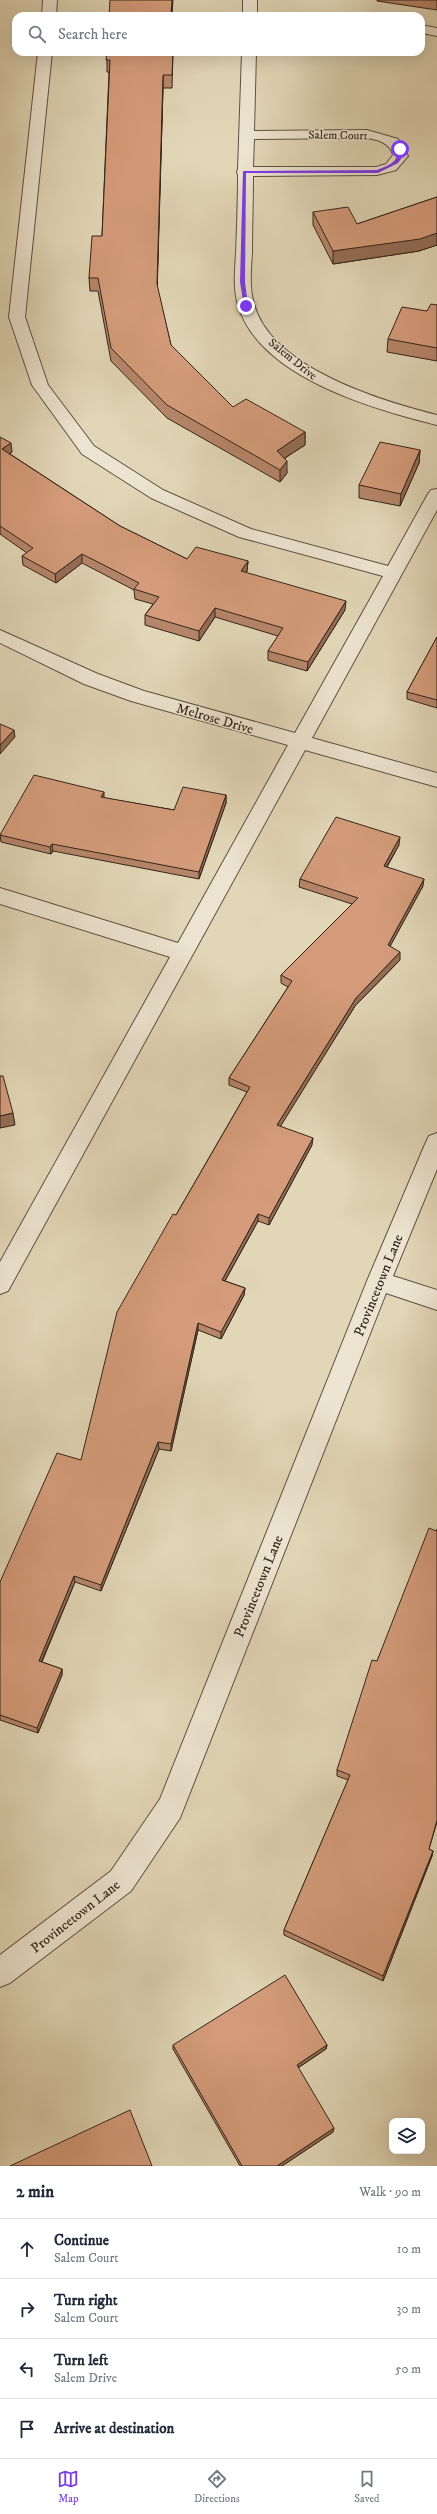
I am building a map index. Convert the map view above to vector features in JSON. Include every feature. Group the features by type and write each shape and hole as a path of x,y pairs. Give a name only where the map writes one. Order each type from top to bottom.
{"street":[{"path":"49,12 50,0"},
{"path":"250,0 250,12"},
{"path":"425,30 437,32"},
{"path":"45,56 17,317 40,385 88,450 157,494 245,533 393,572"},
{"name":"Salem Drive","path":"249,56 247,134 244,172 243,282 246,306 266,337 317,380 368,402 437,420"},
{"name":"Salem Court","path":"244,172 378,171 391,167 400,156 400,149 395,143 381,136 366,134 247,134"},
{"path":"0,1284 437,494"},
{"name":"Melrose Drive","path":"0,636 98,682 138,696 437,780"},
{"path":"0,896 183,953"},
{"name":"Provincetown Lane","path":"0,1973 121,1881 170,1808 378,1281 437,1142"},
{"path":"378,1281 437,1300"}],"building":[{"path":"110,0 172,0 171,12 109,12"},
{"path":"106,56 173,56 172,75 163,75 157,284 171,345 233,407 246,399 305,432 277,451 287,461 280,470 167,405 111,348 98,278 89,278 92,236 102,236 110,60 106,60"},
{"path":"437,197 437,233 420,239 333,251 313,212 348,207 357,224"},
{"path":"431,304 437,305 437,348 388,339 402,307 427,311"},
{"path":"0,437 11,443 2,449 120,526 187,559 196,547 248,561 241,571 346,601 308,662 268,651 283,628 215,608 199,631 145,615 159,597 134,589 139,583 82,554 55,574 22,556 33,548 0,526"},
{"path":"380,442 420,450 401,494 359,485"},
{"path":"437,637 437,700 407,692"},
{"path":"0,724 14,730 0,745"},
{"path":"34,775 104,792 101,797 174,810 183,787 226,795 199,872 52,844 50,847 0,835"},
{"path":"336,817 400,837 384,866 424,879 388,945 400,952 356,998 277,1125 313,1138 269,1218 258,1214 222,1280 245,1288 221,1332 198,1323 171,1444 158,1442 101,1585 74,1576 39,1661 62,1669 37,1728 0,1715 0,1582 57,1453 81,1460 117,1312 173,1214 176,1215 250,1087 229,1078 292,981 281,975 358,898 300,879"},
{"path":"0,1076 3,1076 13,1113 0,1116"},
{"path":"429,1528 436,1531 437,1529 437,1820 429,1849 433,1851 383,1976 284,1930 350,1775 337,1770 372,1660 377,1661"},
{"path":"285,1975 327,2045 297,2065 334,2128 277,2166 242,2166 173,2045"},
{"path":"130,2110 152,2166 10,2166"}],"route":[{"path":"246,306 243,282 244,172 378,171 391,167 397,162 400,156 400,149"}]}
